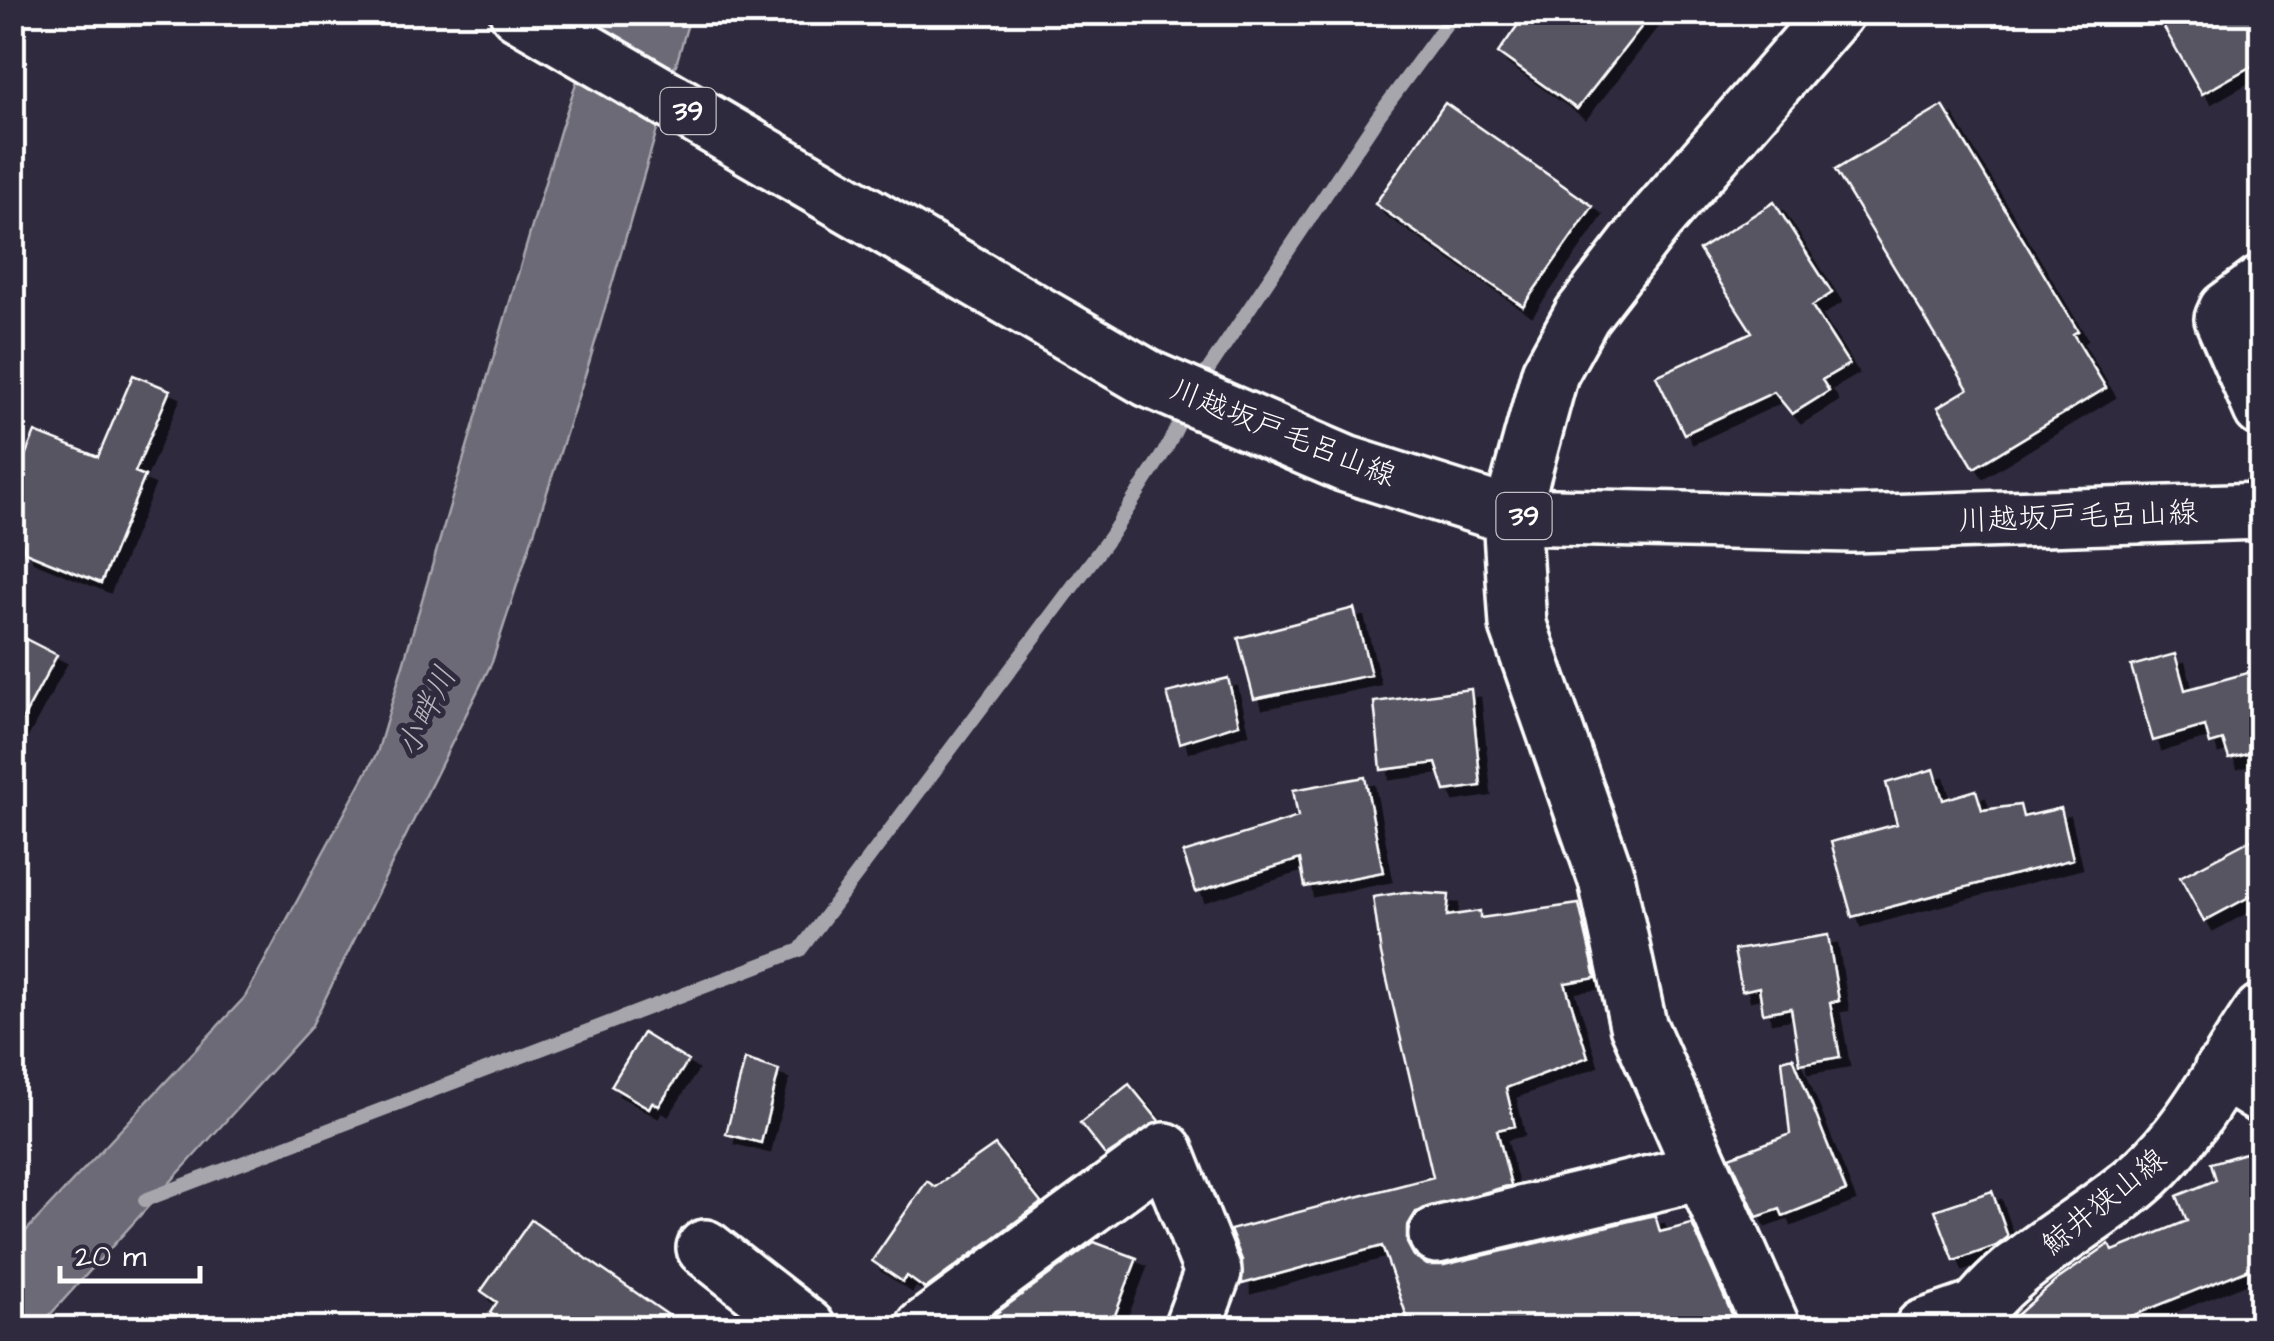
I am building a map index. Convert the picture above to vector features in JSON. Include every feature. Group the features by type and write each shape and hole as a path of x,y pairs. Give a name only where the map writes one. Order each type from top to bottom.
{"main road":[{"name":"川越坂戸毛呂山線","path":"518,12 1149,378 1346,464 1511,516 1852,524 2262,511"},
{"path":"1772,1328 1638,1025 1607,880 1518,626 1511,516 1550,372 1582,315 1657,218 1836,12"},
{"path":"2262,284 2227,310 2223,319 2262,409"},
{"name":"鯨井狭山線","path":"1970,1319 2051,1242 2142,1177 2242,1083 2262,1012"},
{"path":"924,1328 1165,1151 1213,1272 1192,1328"},
{"path":"1437,1235 1701,1172"},
{"path":"705,1248 805,1328"},
{"path":"1924,1328 1970,1319"}],"water":[{"name":"小畔川","path":"600,13 691,13 589,363 492,662 311,1027 38,1328 13,1328 12,1246 245,997 377,753 561,128"}],"building":[{"path":"1527,12 1653,12 1577,109 1498,53"},
{"path":"2155,12 2262,12 2262,60 2202,94"},
{"path":"1445,103 1593,206 1523,306 1375,204"},
{"path":"1943,106 2078,331 2073,334 2106,388 1974,468 1938,407 1968,389 1835,170"},
{"path":"1774,202 1832,293 1812,306 1849,364 1822,380 1829,391 1792,414 1774,392 1684,434 1656,376 1752,332 1699,250"},
{"path":"133,375 170,390 135,472 145,476 101,583 25,552 12,516 12,487 35,432 98,457"},
{"path":"1354,608 1371,675 1254,699 1238,638"},
{"path":"12,632 57,655 12,739"},
{"path":"2175,654 2185,690 2262,669 2262,750 2229,759 2223,740 2210,744 2205,726 2153,741 2131,666"},
{"path":"1228,678 1239,724 1180,743 1167,693"},
{"path":"1471,689 1481,786 1445,791 1436,763 1381,770 1374,702"},
{"path":"1934,769 1943,800 1976,790 1982,810 2020,805 2023,817 2061,808 2073,859 1852,917 1831,842 1897,824 1886,783"},
{"path":"1365,777 1383,872 1305,887 1300,859 1196,892 1183,853 1298,817 1293,790"},
{"path":"2262,834 2262,890 2204,921 2180,877"},
{"path":"1405,892 1449,895 1447,916 1480,911 1480,918 1579,904 1596,978 1565,983 1588,1057 1506,1088 1515,1126 1497,1130 1511,1185 1416,1212 1407,1227 1407,1243 1414,1256 1427,1265 1444,1265 1655,1215 1660,1232 1692,1224 1738,1328 1411,1328 1382,1246 1242,1284 1242,1260 1230,1230 1433,1177 1381,954 1373,897"},
{"path":"1828,935 1839,1001 1830,1002 1840,1057 1800,1064 1791,1008 1763,1013 1759,987 1742,991 1734,950"},
{"path":"643,1033 688,1061 659,1106 652,1102 649,1108 611,1086"},
{"path":"1793,1057 1846,1191 1783,1216 1780,1209 1757,1217 1730,1157 1790,1134 1782,1060"},
{"path":"745,1059 779,1070 761,1143 726,1134"},
{"path":"1129,1084 1159,1121 1106,1156 1080,1123"},
{"path":"995,1145 1041,1203 925,1289 907,1276 903,1282 872,1261 927,1181 935,1187"},
{"path":"2262,1148 2262,1262 2102,1328 2002,1328 2057,1280 2109,1244 2113,1251 2187,1221 2177,1196 2216,1180 2211,1163"},
{"path":"1992,1191 2008,1237 1996,1246 1954,1261 1935,1210"},
{"path":"531,1220 687,1328 512,1328 490,1313 497,1302 481,1291"},
{"path":"1094,1242 1137,1258 1110,1328 979,1326"}],"waterway":[{"path":"1196,388 1377,118 1455,12"},
{"path":"145,1200 800,950 1109,538 1166,449 1187,407"}]}
